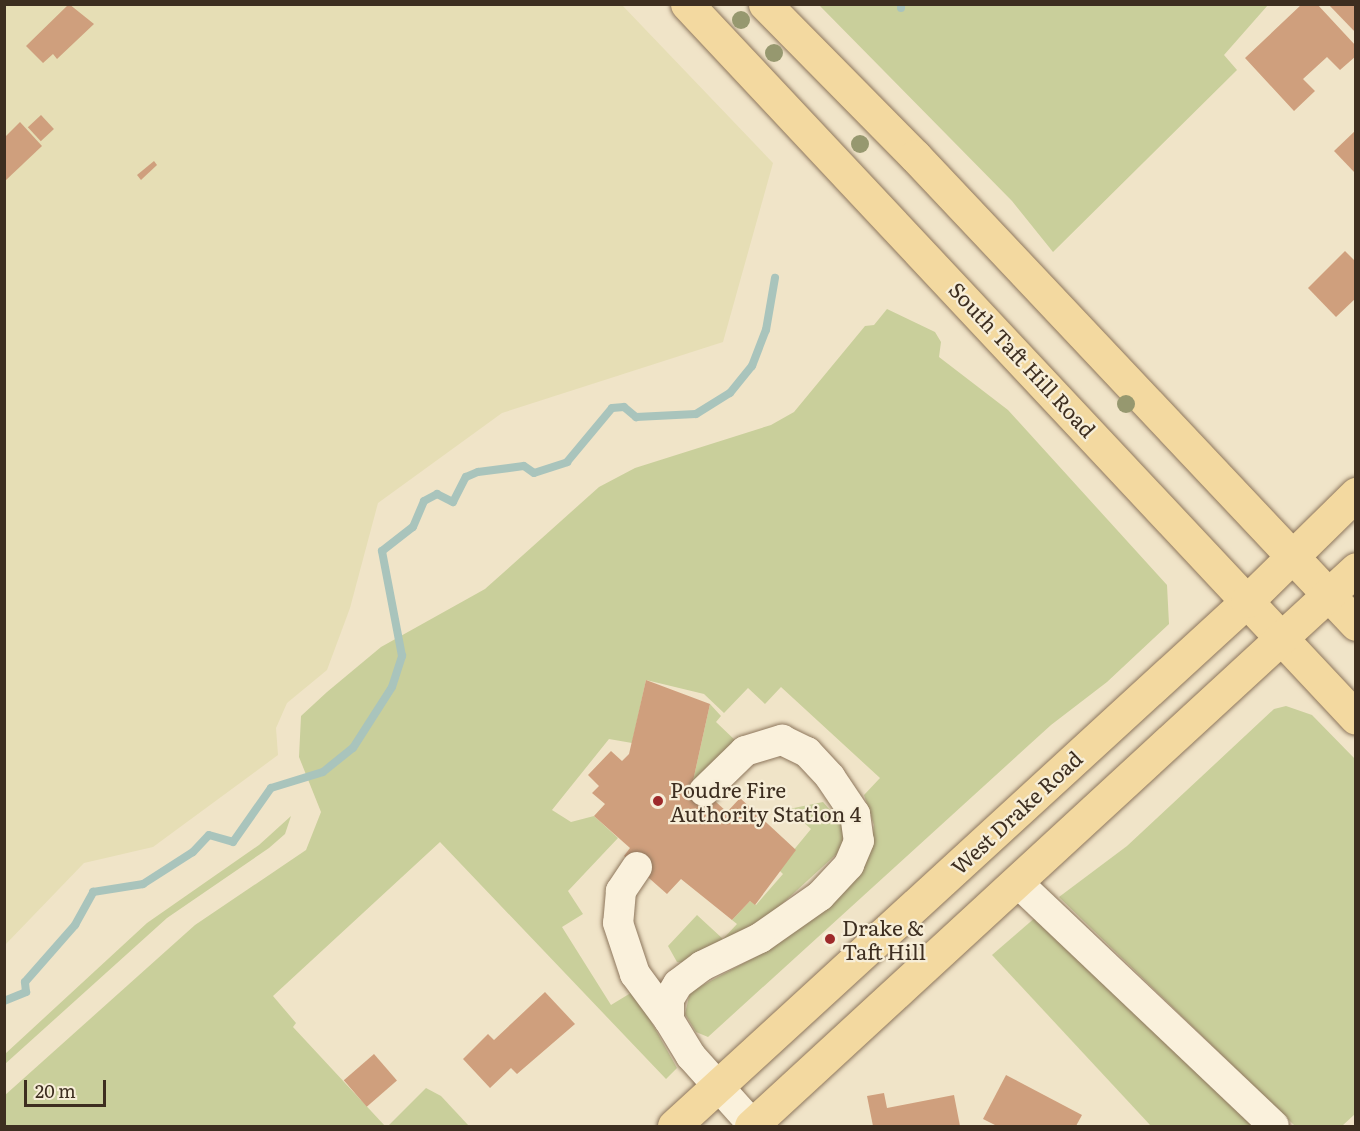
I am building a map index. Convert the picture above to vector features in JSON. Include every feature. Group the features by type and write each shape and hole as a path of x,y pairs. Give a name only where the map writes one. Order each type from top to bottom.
{"main road":[{"name":"South Taft Hill Road","path":"687,4 1356,718"},
{"path":"765,4 915,156 1356,624"},
{"name":"West Drake Road","path":"674,1126 1247,601 1356,494"},
{"path":"752,1126 1356,569"}],"lane":[{"path":"669,1020 669,999 678,984 802,911 849,865 859,841 855,814 830,777 807,752 782,740 745,751 704,791"},
{"path":"637,867 621,891 618,923 635,974 717,1087 752,1126"},
{"path":"1017,882 1274,1126"}],"shaded area":[{"path":"5,5 622,5 773,163 723,342 502,413 378,503 350,608 327,670 287,703 276,728 278,755 153,847 84,863 5,945"}],"green space":[{"path":"819,5 1268,5 1224,55 1237,70 1053,252 1012,201"},
{"path":"887,309 935,332 941,342 939,357 1008,410 1167,585 1169,624 1107,682 1051,725 708,1037 696,1032 685,1014 690,992 774,947 870,854 874,825 864,795 880,778 781,687 765,704 748,688 724,713 704,694 646,680 632,743 609,739 552,810 571,822 594,816 618,838 568,891 583,914 562,927 611,1005 634,991 677,1068 666,1079 440,842 273,996 296,1023 293,1027 385,1126 5,1126 4,1096 195,925 306,850 321,812 299,757 301,716 381,647 485,589 599,487 635,468 771,425 794,412 865,326 874,325"},
{"path":"710,704 721,716 716,722 738,743 698,785 693,781"},
{"path":"1286,706 1312,715 1355,759 1355,1114 1342,1126 1295,1126 1059,897 1127,846 1274,709"},
{"path":"823,802 844,826 843,848 758,926 684,963 677,962 668,946 697,915 723,939 737,924 732,920 750,901 756,905 783,874 778,869 811,829 789,809"},
{"path":"291,816 285,834 269,848 167,918 5,1064 5,1054 147,923 259,845"},
{"path":"1037,916 1258,1126 1151,1126 992,955"},
{"path":"426,1088 441,1096 469,1126 388,1126"}],"building":[{"path":"69,4 94,24 57,59 53,54 43,63 26,46"},
{"path":"1302,4 1317,4 1356,46 1356,56 1340,70 1327,57 1303,79 1315,91 1294,111 1245,58"},
{"path":"1328,4 1356,4 1356,33"},
{"path":"41,115 54,129 41,141 28,127"},
{"path":"20,122 42,146 5,181 5,137"},
{"path":"1356,130 1356,174 1334,151"},
{"path":"154,161 157,165 141,180 137,175"},
{"path":"1345,251 1356,262 1356,298 1336,317 1308,288"},
{"name":"Poudre Fire Authority Station 4","path":"646,680 710,704 693,781 727,812 740,798 796,850 755,905 750,901 732,920 681,879 667,894 624,856 630,848 594,816 605,804 592,793 599,786 588,775 611,751 622,761 629,754"},
{"path":"545,992 575,1024 517,1074 511,1068 490,1088 463,1059 488,1034 494,1040"},
{"path":"374,1054 397,1080 367,1107 344,1080"},
{"path":"1006,1075 1082,1115 1076,1126 997,1126 983,1119"},
{"path":"884,1093 887,1108 954,1095 960,1126 873,1126 867,1096"}],"waterway":[{"path":"4,1001 26,992 25,982 75,925 93,892 143,884 193,852 209,835 233,842 271,788 323,772 353,748 392,687 402,656 382,551 413,527 424,501 437,494 453,502 466,477 478,472 524,466 534,473 567,462 612,408 624,407 636,417 696,414 730,393 752,366 766,330 775,278"}],"place":[{"name":"Poudre Fire Authority Station 4","path":"658,801"},
{"name":"Drake & Taft Hill","path":"830,939"}]}
